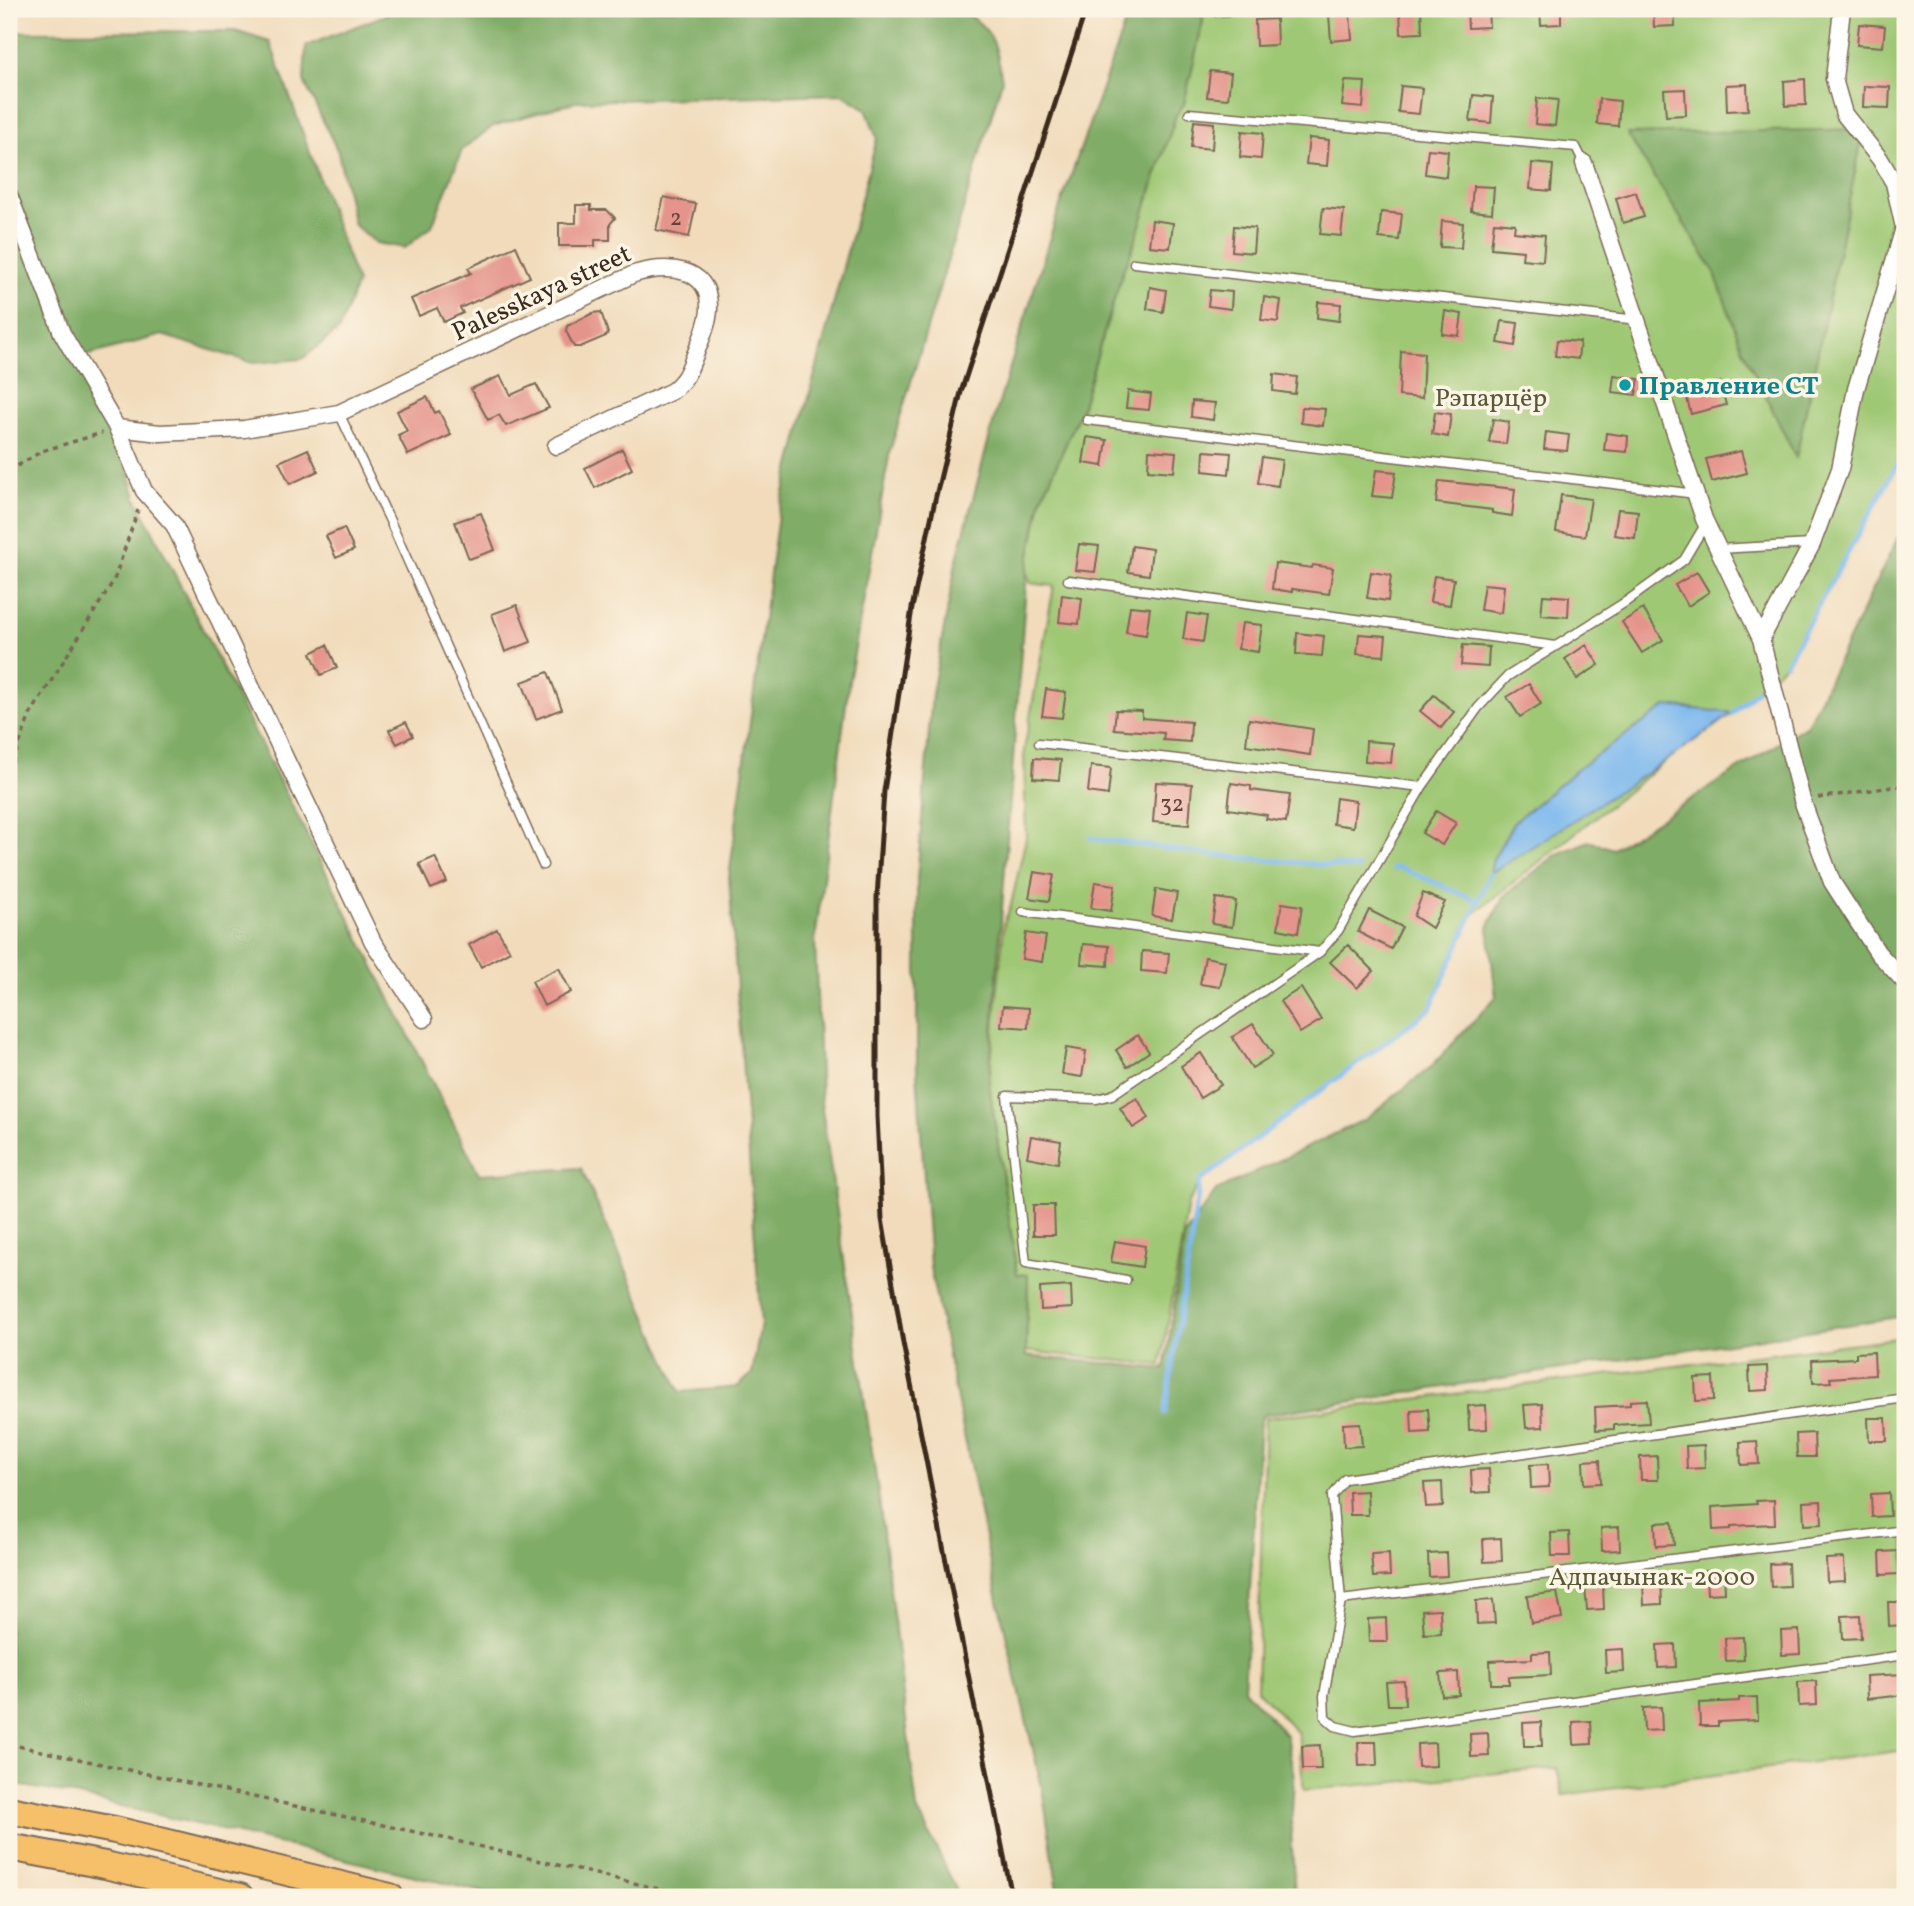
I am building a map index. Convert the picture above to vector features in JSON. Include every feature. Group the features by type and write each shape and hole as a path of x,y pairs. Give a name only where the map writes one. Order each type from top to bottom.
{"highway":[{"path":"9,1810 115,1830 390,1897"},
{"path":"9,1847 240,1897"}],"street":[{"path":"1761,639 1812,544 1840,469 1856,389 1904,228 1894,183 1880,159 1844,114 1835,79 1842,9"},
{"path":"1584,163 1706,523 1761,639 1802,800 1832,882 1878,953 1905,982"},
{"path":"9,195 62,333 117,428 144,491 174,524 373,942 424,1019"},
{"name":"Palesskaya street","path":"117,428 160,433 244,429 339,414 634,274 653,268 675,269 694,274 706,289 709,308 705,331 685,381 672,391 556,446"}],"lane":[{"path":"1216,12 1255,9"},
{"path":"1189,113 1576,147 1584,163"},
{"path":"1134,263 1638,320"},
{"path":"339,414 390,521 544,865"},
{"path":"1087,420 1696,494"},
{"path":"1126,1280 1026,1263 1007,1096 1097,1099 1112,1096 1320,952 1338,931 1422,787 1478,708 1508,676 1627,601 1684,560 1706,523"},
{"path":"1718,549 1812,544"},
{"path":"1068,580 1556,646"},
{"path":"1039,743 1422,787"},
{"path":"1023,912 1320,952"},
{"path":"1905,1398 1345,1479 1332,1496 1341,1600 1324,1696 1325,1717 1335,1726 1355,1731 1905,1656"},
{"path":"1341,1600 1905,1530"}],"path":[{"path":"9,471 42,451 117,428"},
{"path":"9,772 30,715 114,580 144,491"},
{"path":"1802,800 1905,785"},
{"path":"9,1426 13,1432"},
{"path":"9,1744 452,1840 694,1897"}],"green space":[{"path":"390,9 958,9 986,30 998,56 1002,81 890,451 849,682 815,940 821,1102 879,1499 917,1809 960,1897 504,1897 65,1793 9,1784 9,30 235,31 270,42 357,283 339,330 302,359 253,363 162,335 81,357 117,428 136,498 479,1174 581,1168 680,1392 737,1387 752,1374 761,1324 729,877 778,515 877,138 866,109 842,94 578,101 493,126 462,150 432,226 405,248 376,243 354,225 338,152 304,81 306,46 385,15"},
{"path":"1130,9 1202,9 1203,21 1184,104 1176,115 1123,270 1080,412 1041,500 1027,570 989,1084 1017,1274 1028,1275 1026,1356 1165,1369 1184,1236 1216,1191 1366,1119 1431,1067 1496,997 1488,927 1504,896 1557,854 1589,841 1613,849 1807,725 1905,523 1905,1316 1263,1415 1260,1422 1244,1689 1286,1735 1294,1777 1291,1830 1295,1897 1059,1897 1042,1788 996,1592 930,1267 917,1072 917,879 932,694 956,563 995,416 1056,218"},
{"name":"Рэпарцёр","path":"1202,9 1905,9 1905,451 1786,663 1733,713 1667,760 1471,916 1430,1009 1200,1181 1188,1203 1161,1365 1026,1351 1028,1276 1017,1274 989,1084 1004,923 1011,905 1026,838 1024,750 1054,586 1030,583 1027,570 1041,500 1080,412 1123,270 1176,115 1184,104 1203,21"},
{"path":"1864,129 1796,458 1743,350 1714,271 1627,134"},
{"name":"Адпачынак-2000","path":"1905,1337 1905,1750 1563,1795 1557,1768 1304,1790 1298,1733 1257,1690 1265,1418"}],"water":[{"path":"1667,706 1733,713 1667,760 1490,874 1493,859 1514,822 1580,767"}],"building":[{"path":"1400,9 1421,9 1422,33 1401,34"},
{"path":"1467,9 1488,9 1489,27 1468,28"},
{"path":"1540,9 1561,9 1561,24 1541,25"},
{"path":"1653,9 1674,9 1675,26 1654,27"},
{"path":"1350,14 1352,39 1331,41 1329,15"},
{"path":"1276,19 1277,45 1256,46 1255,20"},
{"path":"1859,24 1885,26 1883,47 1857,45"},
{"path":"1210,71 1231,73 1228,99 1207,97"},
{"path":"1805,79 1806,105 1785,106 1784,81"},
{"path":"1345,81 1365,82 1363,108 1342,106"},
{"path":"1747,84 1748,110 1727,111 1726,85"},
{"path":"1401,86 1422,88 1419,114 1398,112"},
{"path":"1864,86 1890,87 1889,108 1863,107"},
{"path":"1685,89 1686,115 1666,116 1664,90"},
{"path":"1473,95 1493,97 1491,123 1470,121"},
{"path":"1537,98 1558,100 1555,126 1535,124"},
{"path":"1599,99 1620,101 1618,126 1597,124"},
{"path":"1194,121 1214,123 1212,149 1191,147"},
{"path":"1242,131 1263,133 1261,159 1240,157"},
{"path":"1309,138 1329,140 1327,166 1306,164"},
{"path":"1428,149 1448,151 1446,177 1425,174"},
{"path":"1532,163 1553,165 1551,191 1530,189"},
{"path":"1473,186 1494,187 1492,213 1471,211"},
{"path":"1636,192 1644,217 1623,223 1616,198"},
{"path":"664,197 696,204 689,237 656,230"},
{"path":"576,205 591,205 591,210 607,210 615,218 610,224 610,240 595,240 595,246 559,246 559,223 576,223"},
{"path":"1323,208 1344,210 1341,236 1320,234"},
{"path":"1381,212 1402,214 1399,240 1379,238"},
{"path":"1152,220 1173,223 1170,248 1149,246"},
{"path":"1442,221 1463,223 1461,248 1440,247"},
{"path":"1494,222 1515,224 1514,232 1545,235 1543,261 1522,259 1523,251 1491,248"},
{"path":"1234,226 1255,228 1253,253 1232,251"},
{"path":"516,246 530,277 460,308 463,313 444,322 437,308 419,316 411,299 471,273 468,268"},
{"path":"1150,287 1166,290 1163,312 1147,309"},
{"path":"1210,290 1232,292 1231,309 1208,306"},
{"path":"1264,297 1281,300 1278,322 1261,320"},
{"path":"1318,302 1341,304 1339,321 1317,318"},
{"path":"1445,311 1462,314 1459,336 1442,334"},
{"path":"601,312 608,333 606,336 574,347 566,331 567,326 593,313"},
{"path":"1502,321 1518,323 1515,346 1498,343"},
{"path":"1557,340 1580,342 1578,359 1555,356"},
{"path":"1401,351 1424,353 1422,398 1399,396"},
{"path":"1274,374 1297,377 1295,394 1273,391"},
{"name":"Правление СТ","path":"1614,375 1639,379 1636,395 1612,392"},
{"path":"500,376 511,395 536,384 549,408 506,426 499,415 488,420 471,389"},
{"path":"1720,382 1726,405 1691,414 1685,391"},
{"path":"1128,391 1151,394 1149,410 1126,408"},
{"path":"427,397 435,413 439,411 451,435 408,455 398,435 407,431 397,411"},
{"path":"1192,401 1215,403 1213,420 1191,417"},
{"path":"1302,407 1325,409 1323,426 1301,423"},
{"path":"1435,412 1451,414 1448,437 1432,434"},
{"path":"1493,419 1509,422 1506,444 1489,442"},
{"path":"1546,432 1569,435 1567,451 1544,449"},
{"path":"1606,433 1628,436 1627,452 1604,450"},
{"path":"1087,437 1107,440 1103,466 1083,463"},
{"path":"308,449 318,471 290,484 279,462"},
{"path":"622,449 632,469 595,488 585,468"},
{"path":"1149,450 1176,452 1174,472 1148,470"},
{"path":"1204,451 1231,453 1229,474 1203,471"},
{"path":"1741,451 1747,473 1712,482 1706,459"},
{"path":"1262,457 1282,460 1278,486 1258,483"},
{"path":"1376,470 1396,472 1392,498 1372,496"},
{"path":"1439,481 1515,489 1512,516 1492,513 1492,510 1436,503"},
{"path":"1561,495 1591,499 1585,536 1556,532"},
{"path":"1618,509 1638,511 1635,538 1614,535"},
{"path":"481,513 495,550 469,559 455,522"},
{"path":"344,528 354,550 336,558 326,536"},
{"path":"1079,544 1099,546 1095,572 1075,570"},
{"path":"1132,546 1152,549 1149,575 1128,572"},
{"path":"1275,563 1333,568 1329,594 1272,589"},
{"path":"1371,572 1391,575 1388,601 1367,598"},
{"path":"1697,572 1709,592 1688,606 1675,585"},
{"path":"1434,576 1454,579 1450,605 1430,602"},
{"path":"1484,584 1504,586 1501,613 1480,610"},
{"path":"1062,595 1082,598 1079,624 1059,622"},
{"path":"1543,595 1569,597 1568,617 1541,615"},
{"path":"517,605 531,642 505,652 492,614"},
{"path":"1130,606 1150,608 1146,635 1126,632"},
{"path":"1643,609 1663,640 1642,653 1622,622"},
{"path":"1187,613 1207,616 1203,642 1183,639"},
{"path":"1242,623 1262,625 1258,652 1238,649"},
{"path":"1297,633 1324,636 1322,656 1296,654"},
{"path":"1359,634 1386,636 1384,656 1357,654"},
{"path":"327,645 337,668 321,675 311,653"},
{"path":"1463,645 1489,647 1488,667 1461,665"},
{"path":"1586,645 1599,665 1577,679 1565,659"},
{"path":"548,672 562,709 536,719 522,682"},
{"path":"1529,684 1541,704 1520,717 1507,697"},
{"path":"1046,689 1066,692 1062,718 1042,716"},
{"path":"1434,695 1454,712 1441,728 1420,711"},
{"path":"1116,710 1142,711 1142,718 1191,722 1190,742 1163,740 1164,733 1114,729"},
{"path":"1249,719 1313,729 1310,755 1246,745"},
{"path":"406,722 413,736 397,744 389,730"},
{"path":"1366,741 1393,743 1391,763 1365,761"},
{"path":"1034,758 1061,760 1059,780 1033,778"},
{"path":"1091,766 1111,768 1108,795 1088,792"},
{"path":"1156,782 1192,784 1189,825 1153,822"},
{"path":"1231,783 1251,786 1251,790 1290,795 1286,822 1266,819 1267,815 1228,809"},
{"path":"1336,798 1356,801 1353,827 1333,824"},
{"path":"1436,811 1456,823 1442,845 1422,833"},
{"path":"435,857 447,882 431,889 419,864"},
{"path":"1034,872 1054,875 1049,901 1029,898"},
{"path":"1095,882 1115,885 1111,911 1091,908"},
{"path":"1156,889 1177,893 1172,919 1152,916"},
{"path":"1423,893 1445,902 1432,928 1414,916"},
{"path":"1216,898 1236,901 1232,927 1212,924"},
{"path":"1282,903 1302,906 1298,933 1278,929"},
{"path":"1369,910 1402,927 1391,949 1358,932"},
{"path":"497,929 510,951 481,967 469,945"},
{"path":"1026,933 1046,936 1042,962 1022,959"},
{"path":"1083,944 1109,946 1108,966 1081,964"},
{"path":"1348,945 1374,971 1357,988 1330,962"},
{"path":"1142,951 1169,953 1167,973 1141,971"},
{"path":"1205,957 1225,961 1220,987 1200,984"},
{"path":"559,968 571,992 544,1006 532,981"},
{"path":"1301,988 1321,1020 1300,1033 1280,1001"},
{"path":"1003,1006 1029,1008 1028,1028 1001,1026"},
{"path":"1253,1024 1273,1055 1252,1068 1232,1037"},
{"path":"1138,1035 1149,1052 1127,1067 1116,1050"},
{"path":"1066,1048 1086,1051 1082,1077 1062,1074"},
{"path":"1201,1053 1221,1085 1200,1098 1181,1066"},
{"path":"1137,1098 1149,1118 1133,1128 1120,1108"},
{"path":"1031,1136 1061,1141 1058,1163 1027,1157"},
{"path":"1033,1205 1054,1205 1055,1235 1033,1235"},
{"path":"1115,1241 1145,1246 1142,1267 1111,1262"},
{"path":"1071,1286 1072,1308 1041,1310 1040,1288"},
{"path":"1874,1352 1875,1375 1830,1378 1831,1382 1813,1383 1812,1360 1856,1358 1856,1353"},
{"path":"1767,1366 1768,1390 1750,1391 1749,1367"},
{"path":"1713,1377 1714,1400 1696,1401 1695,1378"},
{"path":"1647,1400 1649,1423 1614,1425 1614,1429 1596,1430 1595,1407 1630,1405 1630,1401"},
{"path":"1542,1404 1543,1427 1526,1428 1524,1405"},
{"path":"1486,1405 1487,1429 1469,1430 1468,1406"},
{"path":"1428,1409 1430,1432 1412,1433 1411,1410"},
{"path":"1868,1418 1886,1418 1887,1441 1869,1441"},
{"path":"1360,1423 1362,1446 1344,1447 1343,1424"},
{"path":"1814,1433 1815,1457 1797,1457 1796,1434"},
{"path":"1757,1441 1759,1464 1741,1465 1740,1442"},
{"path":"1704,1445 1705,1468 1687,1469 1686,1446"},
{"path":"1657,1456 1658,1480 1641,1480 1640,1457"},
{"path":"1600,1460 1601,1483 1584,1484 1583,1461"},
{"path":"1548,1464 1549,1487 1531,1488 1530,1465"},
{"path":"1489,1469 1490,1492 1472,1493 1471,1470"},
{"path":"1442,1482 1443,1506 1426,1507 1424,1483"},
{"path":"1367,1491 1368,1515 1350,1515 1349,1492"},
{"path":"1889,1493 1890,1516 1872,1517 1871,1494"},
{"path":"1774,1500 1775,1524 1731,1526 1731,1529 1713,1530 1712,1507"},
{"path":"1821,1501 1822,1524 1804,1525 1803,1502"},
{"path":"1672,1522 1674,1545 1656,1546 1655,1523"},
{"path":"1619,1527 1620,1550 1602,1551 1601,1528"},
{"path":"1569,1532 1570,1556 1552,1556 1551,1533"},
{"path":"1501,1538 1502,1561 1484,1562 1483,1539"},
{"path":"1898,1551 1899,1574 1881,1575 1880,1552"},
{"path":"1389,1553 1390,1576 1373,1577 1371,1554"},
{"path":"1446,1553 1447,1576 1429,1577 1428,1554"},
{"path":"1844,1558 1845,1581 1827,1582 1826,1559"},
{"path":"1788,1563 1789,1586 1771,1587 1770,1564"},
{"path":"1724,1570 1725,1593 1707,1594 1706,1571"},
{"path":"1661,1581 1662,1604 1644,1605 1643,1582"},
{"path":"1603,1586 1604,1609 1587,1610 1585,1587"},
{"path":"1557,1592 1562,1618 1531,1623 1527,1596"},
{"path":"1493,1600 1495,1623 1477,1624 1476,1601"},
{"path":"1888,1602 1905,1602 1905,1625 1889,1626"},
{"path":"1440,1609 1441,1633 1424,1634 1422,1610"},
{"path":"1860,1615 1861,1638 1843,1639 1842,1616"},
{"path":"1386,1618 1387,1642 1369,1642 1368,1619"},
{"path":"1799,1630 1800,1654 1782,1655 1781,1631"},
{"path":"1743,1637 1744,1660 1726,1661 1725,1638"},
{"path":"1675,1644 1676,1667 1658,1668 1657,1645"},
{"path":"1623,1649 1624,1672 1606,1673 1605,1650"},
{"path":"1550,1652 1551,1675 1509,1677 1509,1684 1491,1684 1490,1661 1532,1659 1532,1653"},
{"path":"1458,1672 1459,1695 1442,1696 1440,1673"},
{"path":"1905,1674 1905,1695 1867,1699 1866,1676"},
{"path":"1404,1681 1405,1705 1388,1705 1386,1682"},
{"path":"1816,1681 1817,1705 1799,1706 1798,1682"},
{"path":"1757,1697 1758,1720 1718,1722 1718,1726 1700,1726 1699,1703 1739,1701 1739,1698"},
{"path":"1661,1707 1662,1730 1644,1731 1643,1708"},
{"path":"1591,1721 1592,1744 1574,1745 1573,1722"},
{"path":"1541,1722 1542,1746 1524,1746 1523,1723"},
{"path":"1488,1733 1489,1756 1471,1757 1470,1734"},
{"path":"1358,1742 1376,1742 1377,1765 1359,1766"},
{"path":"1435,1743 1436,1766 1418,1767 1417,1744"},
{"path":"1320,1745 1321,1769 1303,1769 1302,1746"}],"waterway":[{"path":"1786,663 1905,451"},
{"path":"1733,713 1757,690"},
{"path":"1091,838 1214,855 1359,868"},
{"path":"1393,868 1401,868 1478,901"},
{"path":"1165,1414 1200,1181 1430,1009 1490,874"}],"railway":[{"path":"1012,1897 903,1343 882,1219 877,1116 877,898 884,791 912,608 935,500 961,392 1086,9"}],"place":[{"name":"Правление СТ","path":"1625,385"}]}
